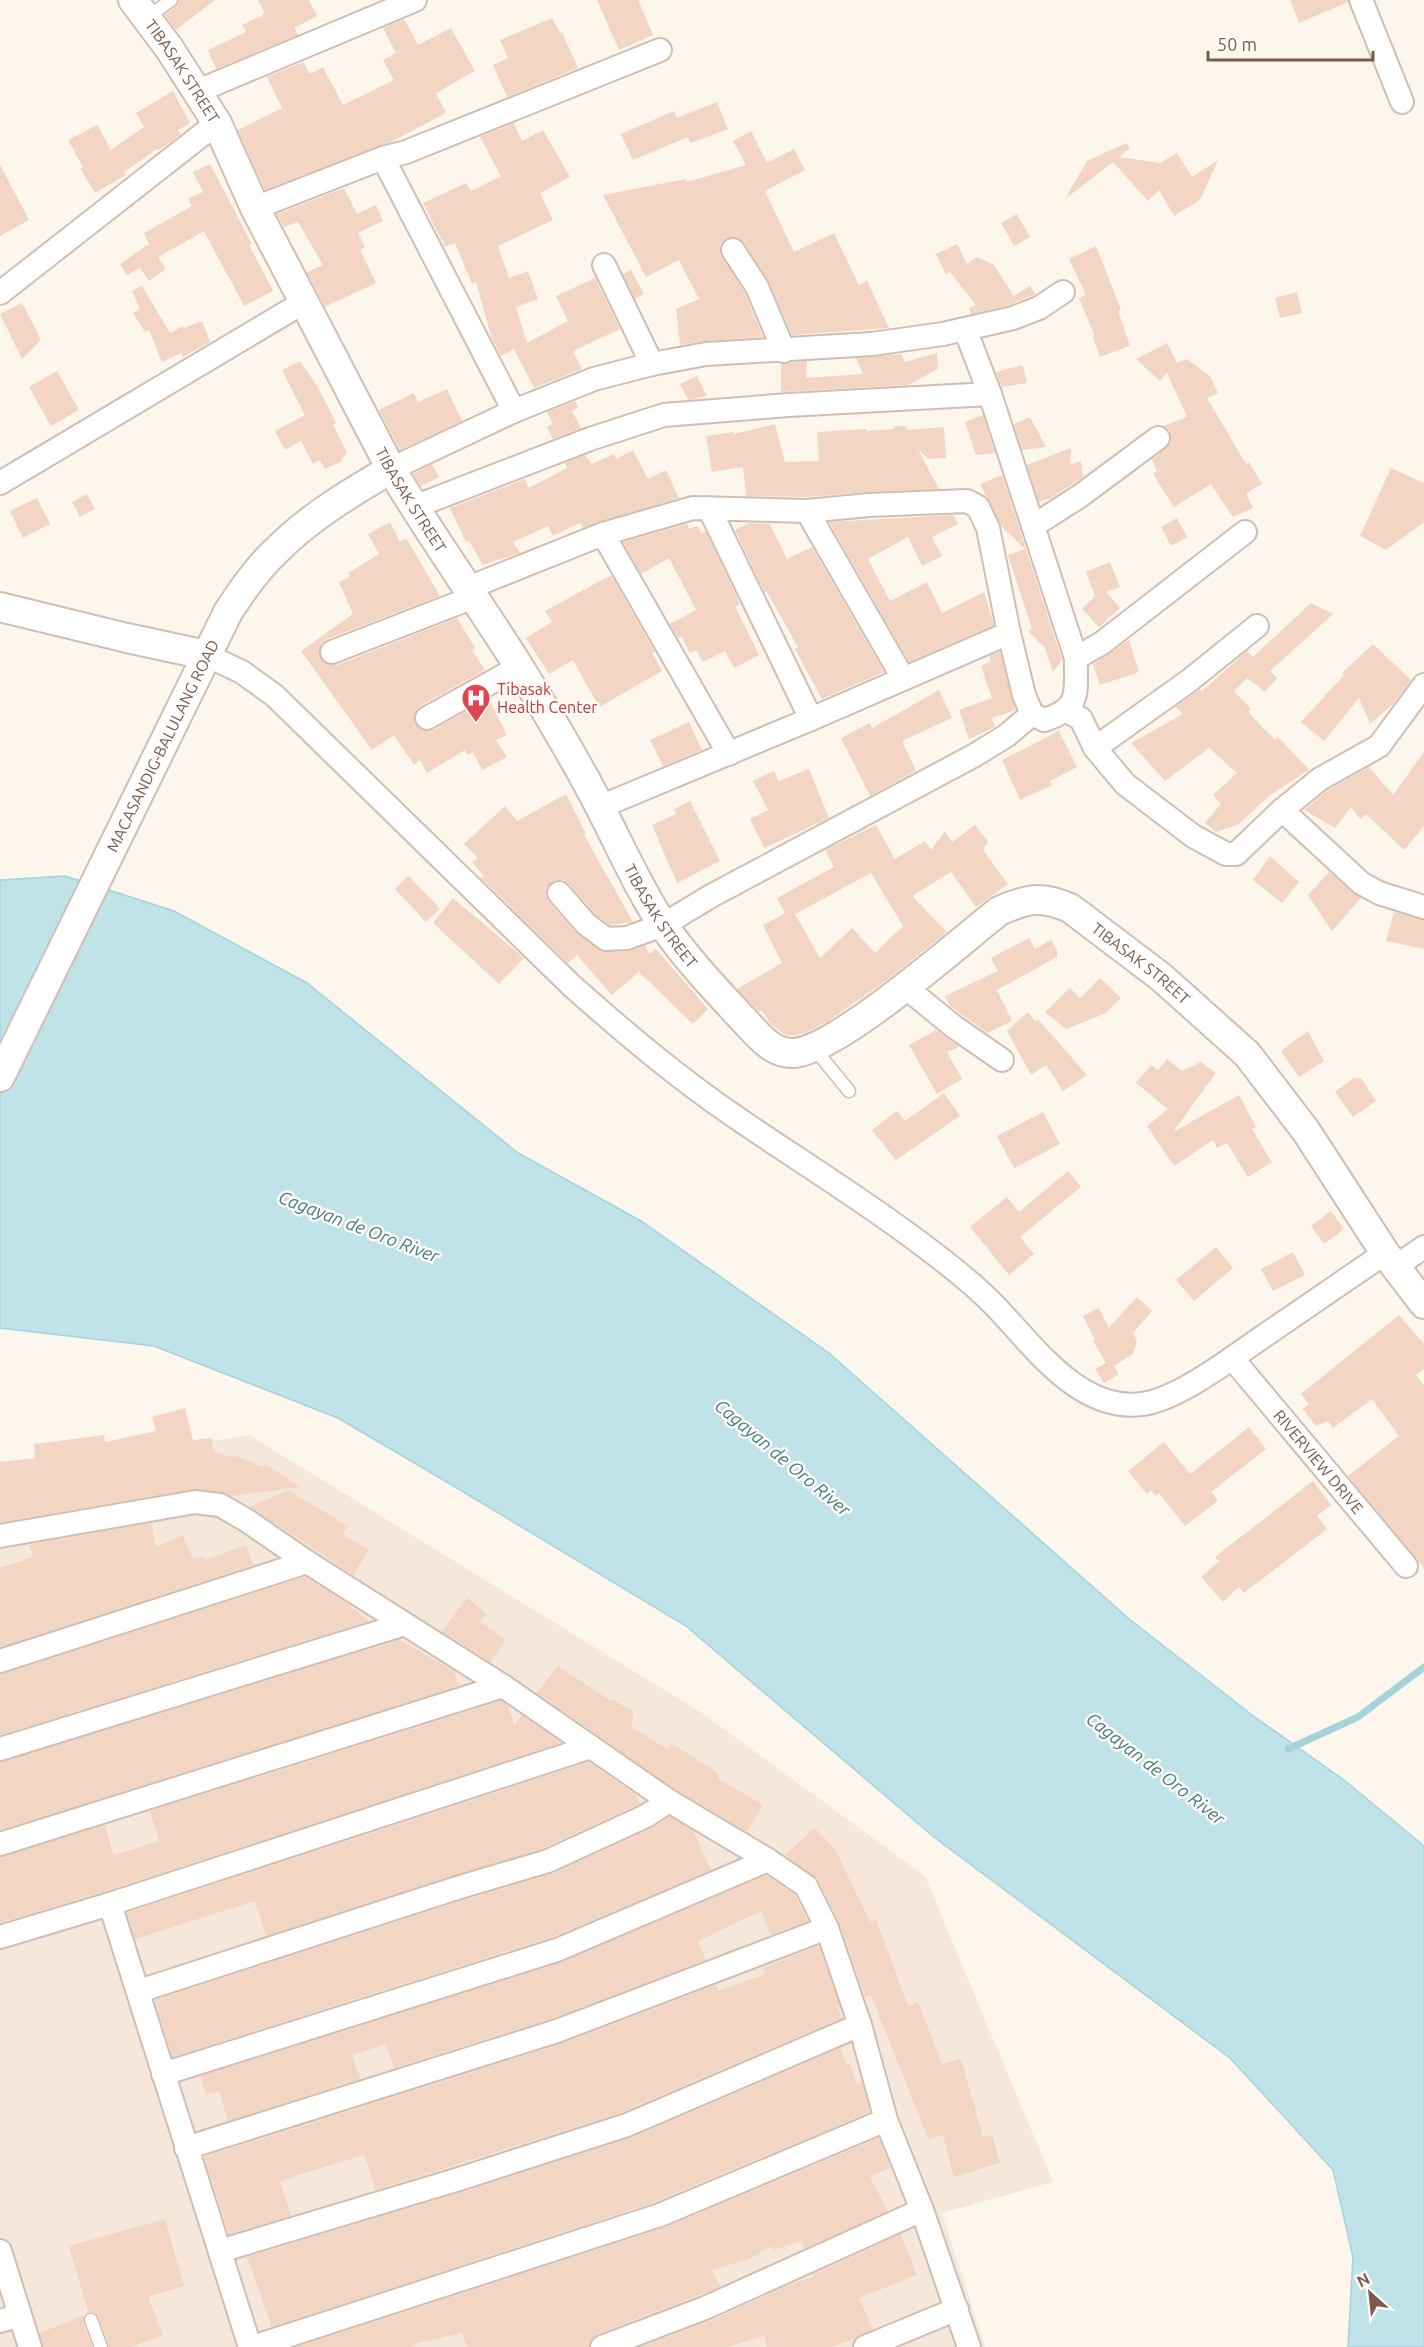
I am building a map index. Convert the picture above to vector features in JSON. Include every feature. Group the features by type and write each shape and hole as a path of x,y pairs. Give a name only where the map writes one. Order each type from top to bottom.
{"street":[{"path":"198,91 415,0"},
{"path":"1361,0 1402,102"},
{"name":"TIBASAK STREET","path":"140,9 198,91 217,123 255,208 391,469 519,667 600,807 641,888 663,925 707,981 765,1042 781,1053 795,1053 813,1047 857,1022 999,911 1038,898 1054,901 1070,908 1161,977 1247,1054 1306,1131 1390,1259 1424,1304"},
{"path":"255,208 382,158 406,152 660,50"},
{"path":"0,293 217,123"},
{"path":"382,158 514,411"},
{"path":"733,250 757,287 784,351"},
{"path":"603,265 652,364"},
{"path":"391,469 514,411 594,379 652,364 706,354 872,344 965,329 1013,318 1039,308 1063,292"},
{"path":"0,483 304,302"},
{"path":"332,652 603,534 693,508 807,511 869,505 967,501 978,507 988,528 1009,633 1024,695 1032,714 1044,720 1058,716 1066,710 1078,692 1076,658 990,394 965,329"},
{"path":"414,507 590,439 664,415 788,405 990,394"},
{"path":"1033,526 1080,496 1158,438"},
{"name":"MACASANDIG-BALULANG ROAD","path":"0,1077 228,612 250,580 273,553 300,529 328,508 391,469"},
{"path":"709,508 812,719"},
{"path":"807,511 903,678"},
{"path":"1076,658 1102,643 1245,532"},
{"path":"603,534 729,754"},
{"path":"0,607 206,655 242,672 275,696 572,986 622,1031 677,1076 905,1232 952,1268 994,1305 1032,1347 1064,1377 1093,1396 1120,1404 1144,1404 1169,1395 1390,1259 1424,1247"},
{"path":"1095,748 1190,680 1257,626"},
{"path":"600,807 812,719 1009,633"},
{"path":"427,718 519,667"},
{"path":"1066,710 1082,719 1095,748 1125,783 1193,836 1226,855 1236,854 1282,810 1320,779 1378,746 1424,685"},
{"path":"559,893 586,924 606,939 627,938 663,925 711,896 975,755 1006,736 1032,714"},
{"path":"1282,810 1361,884 1379,893 1424,907"},
{"path":"904,986 953,1026 1002,1060"},
{"name":"RIVERVIEW DRIVE","path":"1232,1358 1406,1566"},
{"path":"0,1536 195,1502 220,1505 503,1686 669,1801 768,1860 806,1886 827,1928 860,2025 886,2120 922,2210 969,2347"},
{"path":"0,1661 307,1562"},
{"path":"0,1749 405,1624"},
{"path":"0,1844 503,1686"},
{"path":"0,1937 110,1904 591,1747"},
{"path":"139,1991 457,1888 548,1861 646,1816 669,1801"},
{"path":"163,2074 557,1950 768,1860"},
{"path":"110,1904 139,1991 186,2148 252,2347 660,2215 886,2120"},
{"path":"186,2148 557,2031 827,1928"},
{"path":"220,2251 456,2180 627,2125 860,2025"},
{"path":"602,2347 705,2308 922,2210"},
{"path":"0,2251 10,2318 30,2347"},
{"path":"865,2347 957,2309"}],"lane":[{"path":"140,9 171,0"},
{"path":"813,1047 849,1091"},
{"path":"91,2320 101,2347"}],"shaded area":[{"path":"249,1435 702,1713 925,1876 1053,2182 942,2213 985,2347 0,2347 0,1476"}],"water":[{"name":"Cagayan de Oro River","path":"65,876 174,911 307,983 518,1153 641,1221 829,1353 1128,1618 1252,1715 1344,1780 1424,1846 1424,2347 1348,2347 1353,2257 1333,2170 1230,2058 935,1838 686,1626 338,1418 154,1346 0,1328 0,880"}],"building":[{"path":"179,0 215,0 176,30 165,15 176,6"},
{"path":"258,0 309,0 317,16 294,28 298,35 216,69 208,50 246,32 242,25 265,14"},
{"path":"597,0 638,0 653,35 619,50"},
{"path":"1290,0 1348,0 1348,2 1299,23"},
{"path":"552,18 560,33 562,32 578,68 507,97 493,65 508,58 500,40"},
{"path":"404,19 418,45 451,28 475,71 436,93 446,113 391,142 265,190 238,130 282,108 267,77 303,62 310,74 323,67 343,105 394,80 383,60 396,53 383,28"},
{"path":"173,91 190,123 178,130 181,134 167,145 157,149 124,172 126,175 95,193 80,168 83,167 68,140 97,125 111,150 144,127 136,113"},
{"path":"717,102 728,129 691,143 688,137 633,160 621,134 674,111 677,118"},
{"path":"514,123 522,141 543,130 570,177 540,193 553,220 498,246 509,278 528,271 538,299 516,307 527,343 568,321 556,296 595,278 620,329 573,351 582,369 534,388 514,349 501,356 492,339 476,282 472,284 455,243 445,247 423,203 466,183 471,191 501,176 480,137"},
{"path":"751,131 767,163 794,149 805,170 765,191 794,252 834,233 859,285 867,281 889,328 792,335 768,280 744,243 739,238 732,237 721,243 720,251 745,293 763,337 680,345 676,309 699,299 679,260 646,277 603,195 686,179 687,182 746,165 733,141"},
{"path":"1126,143 1130,148 1119,157 1160,163 1177,153 1192,177 1218,160 1200,200 1174,216 1159,190 1148,201 1113,162 1065,199 1087,161"},
{"path":"210,164 252,244 249,245 273,291 244,306 204,231 158,257 166,269 149,281 140,268 127,275 120,264 149,244 144,233 192,206 188,199 203,192 193,172"},
{"path":"0,165 29,220 0,236"},
{"path":"344,188 357,214 376,205 383,221 358,233 365,247 360,250 376,283 325,307 307,272 323,265 298,222 284,227 277,214"},
{"path":"1017,214 1030,237 1014,246 1001,223"},
{"path":"957,244 967,264 977,257 993,264 1014,296 1030,286 1036,294 1009,305 971,314 969,308 976,305 950,272 946,274 936,254"},
{"path":"1096,246 1121,310 1118,311 1130,346 1100,357 1093,338 1094,334 1079,298 1086,295 1069,259"},
{"path":"631,270 644,294 635,299 623,274"},
{"path":"142,286 170,333 183,326 184,328 202,321 210,342 183,357 181,353 162,362 149,330 145,332 133,313 140,309 132,291"},
{"path":"1297,292 1302,313 1280,318 1275,298"},
{"path":"22,303 41,340 22,359 0,314"},
{"path":"1167,343 1177,363 1187,359 1210,376 1218,393 1207,398 1246,464 1249,462 1262,484 1246,493 1253,508 1233,517 1211,484 1174,507 1153,474 1157,471 1152,460 1171,443 1169,430 1163,426 1187,417 1167,373 1160,381 1136,359"},
{"path":"937,353 938,369 908,385 781,392 781,364 807,361 806,378 863,374 856,358 901,354 905,362"},
{"path":"300,361 319,389 336,423 333,425 347,452 340,462 325,469 320,460 313,464 301,441 285,450 275,431 305,415 282,370"},
{"path":"1023,365 1027,383 1002,387 996,372"},
{"path":"57,371 79,410 51,426 29,387"},
{"path":"697,376 707,396 688,400 680,384"},
{"path":"447,389 462,421 400,450 379,410 414,393 418,402"},
{"path":"575,401 578,408 572,411 581,428 553,439 547,427 553,424 547,412"},
{"path":"983,415 995,453 976,455 965,422"},
{"path":"1030,417 1046,447 1022,450 1014,424"},
{"path":"775,424 785,462 819,461 817,432 893,429 895,426 905,426 907,430 944,427 946,458 928,459 918,449 939,489 807,497 746,496 743,467 712,472 706,436 734,432 734,434"},
{"path":"1071,448 1070,465 1081,461 1083,477 1051,498 1039,502 1027,465"},
{"path":"633,450 648,479 666,470 679,498 583,528 580,523 553,536 548,526 513,542 520,553 483,565 469,541 466,542 450,508 525,479 529,488 567,468 565,463 585,455 592,464 614,454 616,459"},
{"path":"432,464 439,477 421,486 413,474"},
{"path":"1391,468 1424,483 1424,522 1386,550 1360,536"},
{"path":"1002,475 1062,660 1053,672 1045,648 1028,631 1032,629 1008,555 1025,549 1002,527 980,484"},
{"path":"87,494 95,509 80,517 72,502"},
{"path":"37,498 50,524 23,538 10,511"},
{"path":"953,515 958,524 932,537 942,556 922,566 908,537 868,559 890,601 927,582 942,613 984,592 994,625 909,662 829,522"},
{"path":"1177,518 1187,537 1171,546 1161,527"},
{"path":"390,522 400,542 406,538 440,596 327,639 321,644 319,656 324,663 337,665 457,618 475,648 472,650 485,670 420,706 414,718 421,730 433,730 489,699 507,735 496,740 507,757 482,770 473,752 467,755 465,750 427,773 420,760 414,765 394,735 372,750 301,651 353,614 339,582 350,577 348,573 379,554 368,534"},
{"path":"749,523 770,524 787,559 812,547 884,672 822,699 795,649 798,647 767,592 765,593 735,530"},
{"path":"687,524 689,529 698,526 701,533 706,532 740,604 735,606 759,655 734,668 725,651 703,662 696,650 690,653 681,636 678,638 670,624 696,610 669,558 641,574 623,542"},
{"path":"1110,562 1120,587 1106,592 1120,608 1099,627 1082,609 1095,596 1086,572"},
{"path":"611,575 655,652 652,653 662,671 599,707 573,660 549,674 526,638 552,622 545,611"},
{"path":"1311,603 1333,614 1270,671 1277,678 1265,692 1247,678 1234,691 1251,709 1248,712 1275,740 1278,737 1309,770 1269,796 1239,824 1216,832 1205,823 1221,804 1213,795 1237,773 1209,748 1165,781 1131,743 1183,714 1175,707 1200,689 1202,691 1247,651 1253,657"},
{"path":"1129,640 1139,672 1100,685 1093,664"},
{"path":"1373,644 1411,680 1393,704 1370,724 1359,698 1324,741 1301,722 1344,675 1342,673"},
{"path":"1000,652 1015,710 992,718 995,727 969,739 959,710 992,698 981,666 991,661 989,656"},
{"path":"939,690 952,718 902,741 916,771 870,796 841,738 870,723 872,728"},
{"path":"689,722 702,750 663,766 650,740"},
{"path":"1059,731 1077,767 1050,781 1052,785 1020,800 1002,760"},
{"path":"1424,752 1424,826 1404,850 1366,814 1360,819 1351,807 1335,828 1304,810 1328,790 1369,767 1393,795"},
{"path":"809,769 829,818 764,848 750,819 768,810 753,781 774,771 779,781"},
{"path":"566,794 586,834 584,835 633,922 610,925 595,914 563,880 556,880 546,888 548,901 576,933 599,950 628,951 645,946 649,954 656,949 708,1009 693,1024 639,972 612,995 577,955 568,963 481,878 484,876 472,862 478,858 464,844 505,806 517,821"},
{"path":"690,801 720,861 677,883 652,825 676,814 674,809"},
{"path":"876,825 895,859 925,841 931,850 945,831 952,842 975,825 988,842 983,850 1008,884 976,907 951,872 912,896 947,932 887,980 828,1021 805,1033 791,1036 784,1034 771,1024 762,1011 759,1012 737,989 782,963 763,925 785,913 777,898 834,867 825,850","holes":["871,873 903,926 875,953 852,928 820,958 795,914"]},
{"path":"1270,856 1299,882 1282,903 1253,880"},
{"path":"1329,872 1361,898 1332,931 1308,895"},
{"path":"409,876 440,909 426,922 395,889"},
{"path":"453,898 524,958 499,984 433,923"},
{"path":"1394,912 1424,920 1424,949 1386,941"},
{"path":"1029,938 1035,949 1051,940 1057,950 1057,957 997,990 1012,1021 987,1033 950,1006 945,996 998,971 991,958"},
{"path":"1100,978 1121,998 1104,1014 1066,1029 1045,1012 1070,988 1080,998"},
{"path":"1028,1012 1036,1022 1038,1019 1087,1075 1063,1091 1046,1065 1031,1075 1007,1031"},
{"path":"936,1030 959,1047 947,1052 962,1079 937,1094 909,1045"},
{"path":"1308,1031 1324,1061 1299,1077 1281,1051"},
{"path":"1167,1059 1182,1071 1201,1062 1216,1073 1173,1132 1239,1095 1256,1127 1252,1129 1272,1162 1248,1177 1227,1143 1217,1148 1213,1140 1174,1166 1147,1126 1168,1109 1136,1083 1151,1065 1158,1070"},
{"path":"1354,1078 1361,1078 1376,1101 1353,1117 1335,1092"},
{"path":"944,1093 960,1116 896,1160 872,1130 897,1111 905,1121"},
{"path":"1043,1112 1060,1144 1014,1168 997,1136"},
{"path":"1068,1171 1081,1187 1020,1237 1034,1254 1009,1275 970,1227 1007,1197 1019,1212"},
{"path":"1331,1211 1344,1229 1324,1244 1311,1226"},
{"path":"1216,1247 1233,1268 1194,1301 1176,1280"},
{"path":"1293,1252 1305,1275 1273,1291 1261,1269"},
{"path":"1137,1297 1152,1311 1133,1333 1137,1341 1133,1354 1114,1366 1119,1374 1104,1383 1095,1369 1106,1363 1093,1341 1095,1340 1083,1316 1099,1308 1109,1328"},
{"path":"1399,1315 1424,1344 1424,1369 1416,1375 1424,1386 1424,1568 1348,1476 1399,1436 1372,1399 1333,1428 1328,1421 1316,1426 1303,1409 1309,1404 1301,1394"},
{"path":"185,1408 193,1440 212,1438 213,1451 231,1457 237,1456 262,1467 265,1464 301,1487 232,1496 222,1492 193,1489 0,1522 0,1462 35,1458 34,1444 104,1435 105,1442 156,1431 152,1417"},
{"path":"1249,1427 1266,1449 1211,1492 1218,1501 1185,1526 1159,1493 1156,1496 1151,1490 1147,1494 1128,1471 1164,1442 1190,1474"},
{"path":"1313,1481 1331,1505 1317,1516 1327,1529 1244,1593 1239,1587 1223,1602 1201,1577 1219,1561 1215,1557"},
{"path":"288,1490 348,1526 343,1534 369,1550 353,1575 250,1507"},
{"path":"151,1523 156,1547 183,1535 193,1559 203,1556 205,1560 246,1545 253,1565 0,1647 0,1568 33,1557 29,1545"},
{"path":"305,1577 342,1600 369,1621 0,1735 0,1674"},
{"path":"467,1598 487,1614 480,1622 506,1640 490,1662 442,1631"},
{"path":"400,1640 454,1671 459,1686 0,1830 0,1762"},
{"path":"558,1666 611,1701 612,1699 633,1712 632,1727 667,1749 671,1743 719,1774 717,1778 763,1805 747,1832 676,1790 537,1693"},
{"path":"501,1701 508,1706 514,1725 522,1715 561,1743 106,1891 0,1923 0,1857 105,1825 114,1855 159,1841 150,1811"},
{"path":"589,1762 635,1794 640,1804 543,1848 266,1936 255,1901 135,1939 127,1913"},
{"path":"670,1817 693,1831 711,1870 552,1937 172,2057 155,2000 552,1874 652,1828"},
{"path":"815,1828 835,1849 870,1922 876,1919 908,2006 918,2002 942,2064 961,2059 983,2137 992,2135 1000,2163 954,2177 943,2135 928,2139 871,1995 865,1997 840,1924 818,1880 785,1855"},
{"path":"766,1875 795,1895 808,1921 771,1935 761,1911 698,1941 706,1960 553,2018 394,2068 386,2044 352,2055 360,2079 228,2121 219,2092 206,2095 200,2076 561,1963"},
{"path":"819,1946 842,2018 622,2112 376,2190 364,2155 305,2173 280,2182 291,2216 229,2234 204,2157 561,2044 716,1985 719,1991 765,1974 763,1968"},
{"path":"841,2048 846,2065 850,2064 857,2084 862,2083 870,2112 655,2202 272,2327 247,2257 460,2193 631,2138"},
{"path":"879,2138 890,2168 870,2177 888,2211 804,2249 801,2241 774,2250 772,2246 749,2259 712,2270 720,2287 597,2334 591,2339 589,2347 467,2347 462,2333 418,2343 411,2347 297,2347 664,2228"},
{"path":"165,2219 184,2286 148,2297 163,2335 131,2347 109,2347 98,2317 93,2312 88,2312 69,2246"},
{"path":"901,2234 917,2275 859,2298 873,2329 851,2340 831,2347 767,2347 764,2336 727,2347 640,2347 710,2321 789,2285 813,2277 812,2275"},
{"path":"84,2315 83,2323 92,2347 43,2347 40,2333"}],"waterway":[{"path":"1288,1749 1358,1717 1424,1667"}],"place":[{"name":"Tibasak Health Center","path":"476,724"}]}
